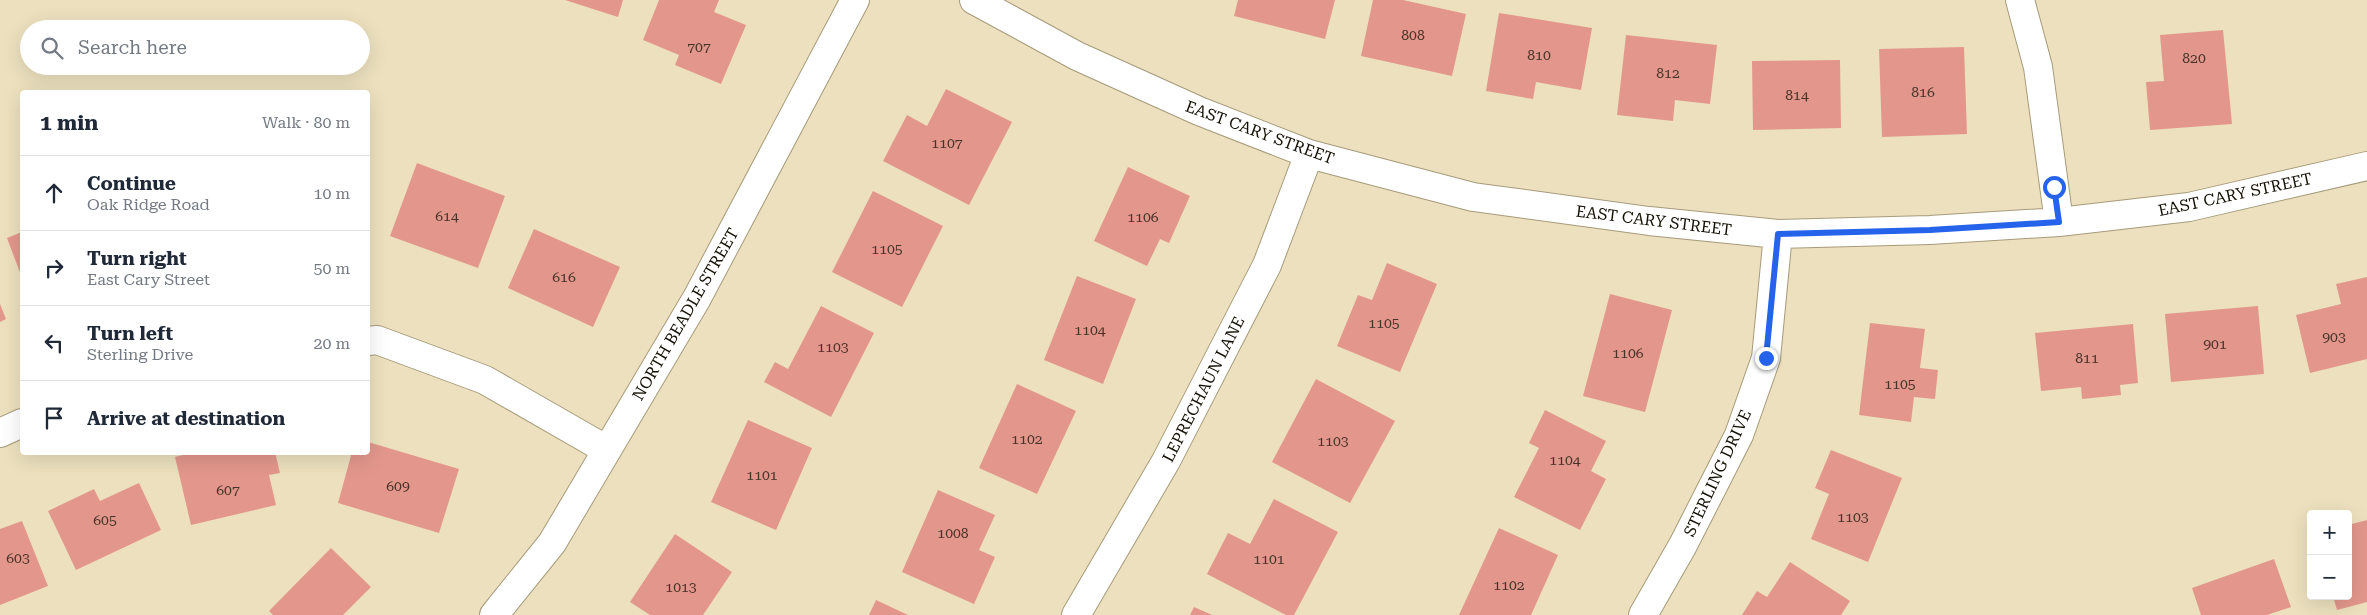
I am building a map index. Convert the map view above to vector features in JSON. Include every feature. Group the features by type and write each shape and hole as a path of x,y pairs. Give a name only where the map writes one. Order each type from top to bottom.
{"street":[{"name":"NORTH BEADLE STREET","path":"494,615 552,543 697,298 855,0"},
{"name":"EAST CARY STREET","path":"974,0 1077,56 1199,111 1309,154 1473,197 1650,221 1778,234 1930,230 2059,222 2189,207 2367,166"},
{"path":"2020,0 2038,67 2059,222"},
{"name":"LEPRECHAUN LANE","path":"1076,615 1166,461 1267,265 1309,154"},
{"name":"STERLING DRIVE","path":"1643,615 1683,545 1739,434 1745,418 1766,358 1778,234"},
{"path":"370,341 377,340 485,380 607,450"},
{"path":"0,433 20,424"}],"building":[{"path":"565,0 623,0 618,17"},
{"path":"659,0 719,0 714,12 746,25 721,84 675,65 679,55 643,40"},
{"path":"1238,0 1335,0 1325,39 1234,16"},
{"path":"1373,0 1403,0 1466,14 1452,76 1361,56"},
{"path":"1499,13 1592,28 1581,90 1536,82 1533,99 1486,91"},
{"path":"2223,30 2232,124 2150,130 2146,82 2164,81 2160,35"},
{"path":"1626,35 1717,45 1710,104 1675,100 1673,121 1617,115"},
{"path":"1964,47 1967,134 1882,137 1879,49"},
{"path":"1840,60 1841,128 1753,130 1752,61"},
{"path":"946,89 1012,122 969,205 883,161 907,115 927,126"},
{"path":"417,163 505,196 478,268 390,236"},
{"path":"1128,167 1190,196 1169,243 1160,239 1147,266 1094,241"},
{"path":"873,191 943,226 902,307 832,272"},
{"path":"534,229 620,267 593,327 508,288"},
{"path":"20,233 20,273 7,238"},
{"path":"1387,263 1437,284 1400,372 1337,346 1358,295 1372,300"},
{"path":"1077,276 1136,299 1103,384 1044,360"},
{"path":"2367,277 2367,359 2310,373 2296,315 2341,304 2336,284"},
{"path":"1610,294 1672,310 1645,412 1583,396"},
{"path":"0,304 6,319 0,322"},
{"path":"821,306 874,333 831,417 764,382 775,362 788,369"},
{"path":"2258,306 2264,374 2171,382 2165,314"},
{"path":"1870,323 1925,329 1920,368 1938,370 1935,399 1914,397 1911,422 1859,415"},
{"path":"2133,324 2138,383 2120,385 2121,395 2082,399 2081,387 2041,391 2035,333"},
{"path":"1316,379 1395,421 1350,503 1272,462"},
{"path":"1017,384 1076,411 1037,494 979,468"},
{"path":"1545,410 1606,441 1591,471 1606,479 1580,530 1514,497 1539,448 1529,443"},
{"path":"748,420 812,448 776,530 711,502"},
{"path":"370,443 459,469 439,533 338,503 351,455 370,455"},
{"path":"1831,450 1902,478 1868,562 1811,539 1829,494 1815,488"},
{"path":"183,455 276,455 280,473 269,475 276,505 191,525 175,457"},
{"path":"139,483 161,530 76,570 48,511 94,489 100,501"},
{"path":"938,490 995,515 979,550 995,557 974,604 902,572"},
{"path":"1274,499 1338,532 1294,615 1286,615 1207,574 1228,533 1250,544"},
{"path":"2367,520 2367,602 2337,610 2334,600 2352,600 2352,524"},
{"path":"22,521 48,586 0,605 0,529"},
{"path":"1499,528 1558,555 1531,615 1459,615"},
{"path":"675,534 732,572 703,615 650,615 630,602"},
{"path":"331,548 371,587 343,615 273,615 269,611"},
{"path":"2274,559 2291,607 2267,615 2201,615 2192,588"},
{"path":"1790,562 1850,601 1841,615 1742,615 1757,591 1767,597"},
{"path":"876,600 908,615 869,615"},
{"path":"1194,607 1212,615 1190,615"}],"route":[{"path":"1766,358 1778,234 1930,230 2059,222 2054,187"}]}
